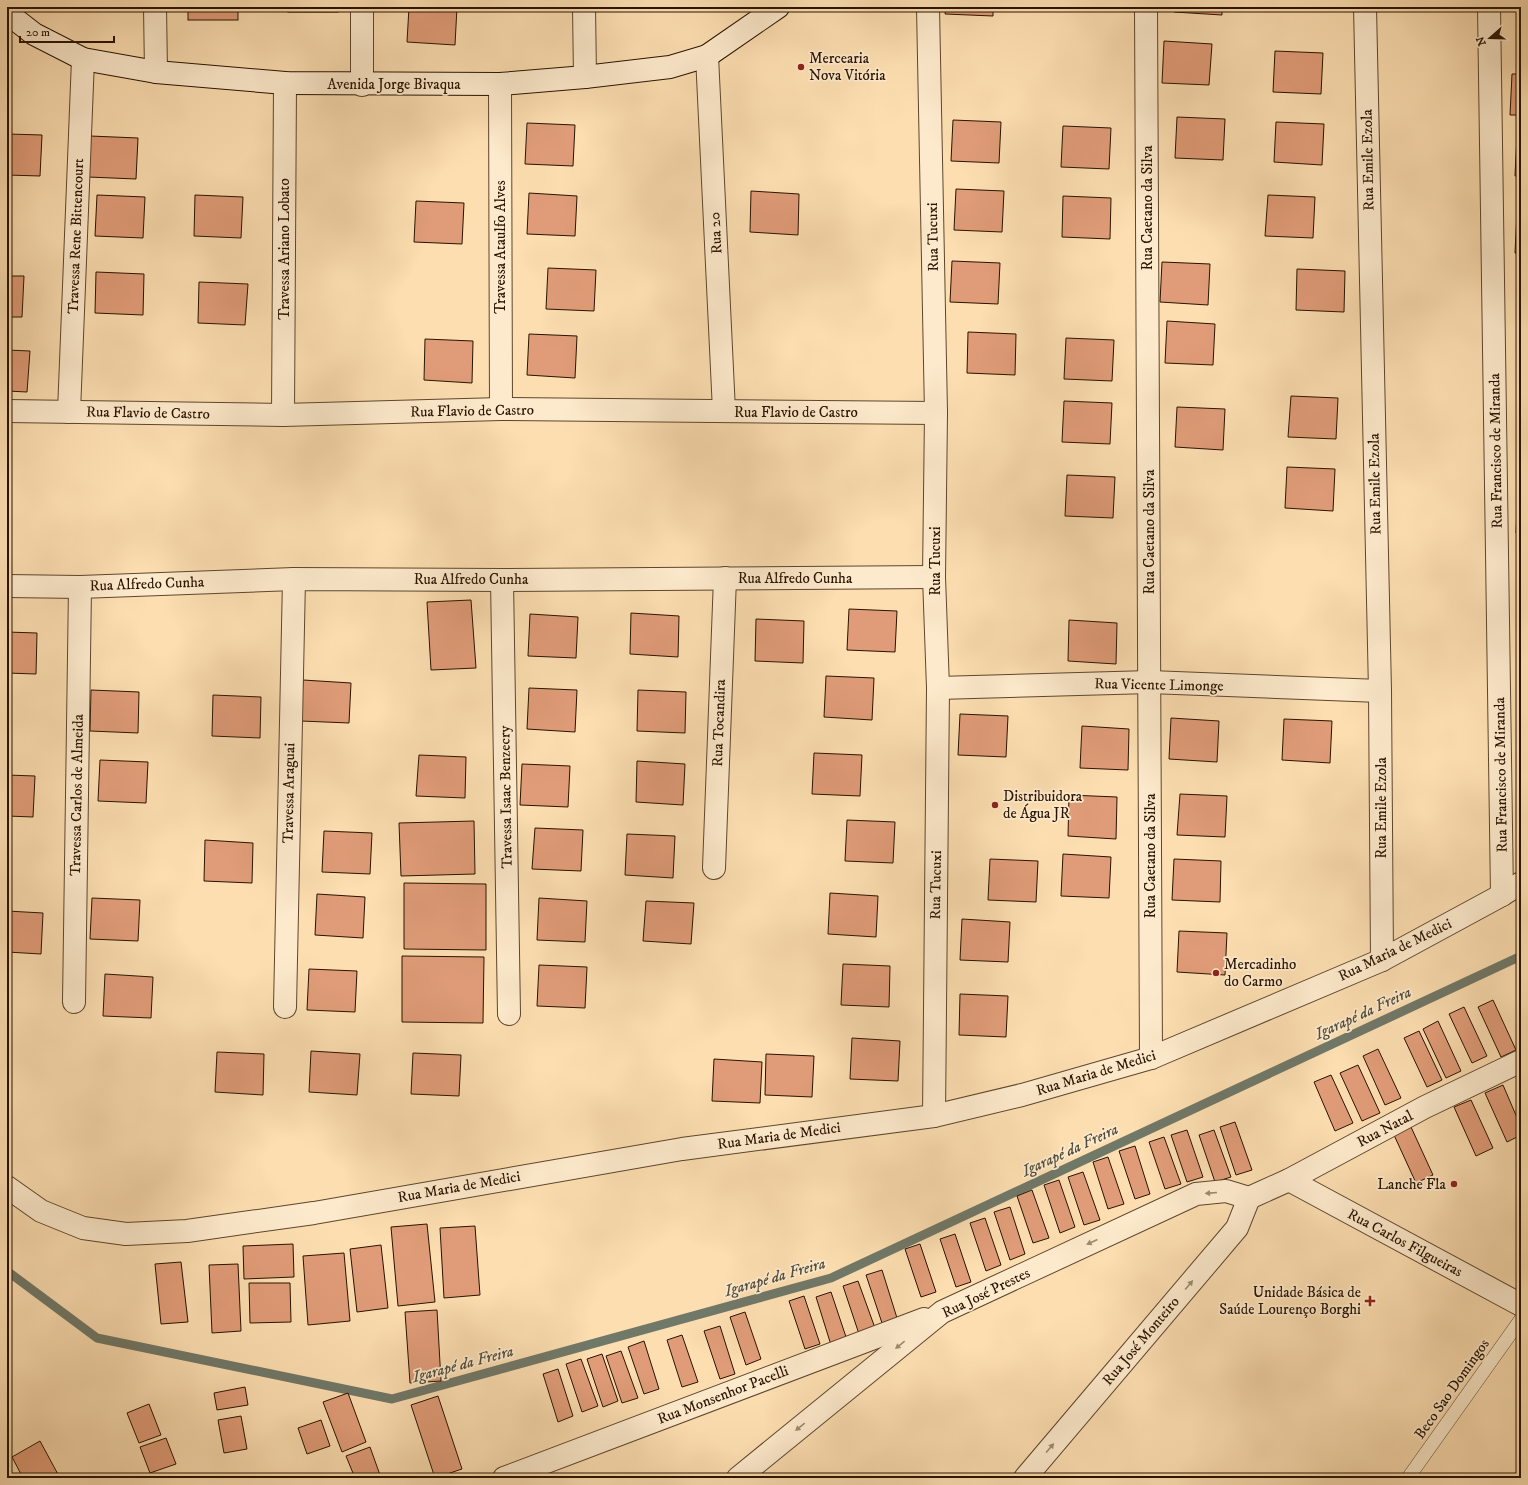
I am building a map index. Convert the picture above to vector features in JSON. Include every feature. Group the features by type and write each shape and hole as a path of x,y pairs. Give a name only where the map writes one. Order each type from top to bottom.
{"street":[{"path":"155,7 156,72"},
{"path":"362,7 362,85"},
{"path":"584,7 585,77"},
{"name":"Avenida Jorge Bivaqua","path":"7,13 34,34 83,59 156,72 285,84 500,84 670,68 707,56 778,7"},
{"name":"Rua Tucuxi","path":"928,7 936,413 934,577 938,688 934,1116"},
{"name":"Rua Caetano da Silva","path":"1146,7 1151,1058"},
{"name":"Rua Emile Ezola","path":"1365,7 1380,691 1382,960"},
{"name":"Rua Francisco de Miranda","path":"1489,7 1502,895"},
{"name":"Rua 20","path":"707,56 724,411"},
{"name":"Travessa Rene Bittencourt","path":"69,412 83,59"},
{"name":"Travessa Ariano Lobato","path":"283,415 285,84"},
{"name":"Travessa Ataulfo Alves","path":"500,84 501,409"},
{"name":"Rua Flavio de Castro","path":"7,411 283,415 501,409 936,413"},
{"name":"Rua Alfredo Cunha","path":"7,586 80,587 294,579 502,580 934,577"},
{"name":"Rua Tocandira","path":"714,868 725,578"},
{"name":"Travessa Araguai","path":"285,1007 294,579"},
{"name":"Travessa Isaac Benzecry","path":"502,580 510,1014"},
{"name":"Travessa Carlos de Almeida","path":"74,1002 80,587"},
{"name":"Rua Vicente Limonge","path":"938,688 1150,682 1380,691"},
{"name":"Rua Maria de Medici","path":"7,1187 42,1211 83,1228 126,1234 186,1231 314,1213 682,1149 934,1116 1022,1095 1151,1058 1382,960 1502,895 1521,883"},
{"name":"Rua Natal","path":"1249,1198 1289,1180 1425,1107 1521,1061"},
{"name":"Rua Carlos Filgueiras","path":"1289,1180 1521,1305"},
{"name":"Rua José Prestes","path":"738,1478 942,1312 1196,1194 1226,1192 1249,1198"},
{"name":"Rua José Monteiro","path":"1025,1478 1237,1228 1249,1198"},
{"name":"Rua Monsenhor Pacelli","path":"504,1478 942,1312"}],"lane":[{"name":"Beco Sao Domingos","path":"1408,1478 1521,1319"}],"building":[{"path":"188,7 238,7 238,20 188,20"},
{"path":"288,7 338,7 338,12 288,12"},
{"path":"409,7 457,7 455,45 407,42"},
{"path":"946,7 993,7 993,16 945,14"},
{"path":"1174,7 1222,7 1222,15 1174,12"},
{"path":"1520,7 1521,40 1518,40"},
{"path":"1164,41 1212,44 1209,85 1162,83"},
{"path":"1275,51 1323,53 1321,94 1273,92"},
{"path":"1512,74 1521,74 1521,115 1510,115"},
{"path":"1177,117 1225,119 1223,160 1175,158"},
{"path":"953,120 1001,122 999,163 951,161"},
{"path":"1276,122 1324,124 1322,165 1274,162"},
{"path":"527,123 575,125 573,166 525,164"},
{"path":"1063,126 1111,128 1109,169 1061,167"},
{"path":"7,134 42,135 40,176 7,175"},
{"path":"1517,135 1521,135 1521,176 1515,176"},
{"path":"90,136 138,138 136,179 88,177"},
{"path":"956,189 1004,191 1002,232 954,230"},
{"path":"751,191 799,194 798,235 750,232"},
{"path":"529,193 577,196 575,236 527,234"},
{"path":"97,195 145,197 143,238 95,236"},
{"path":"195,195 243,197 241,238 194,236"},
{"path":"1268,195 1315,197 1313,238 1265,236"},
{"path":"1063,196 1111,198 1110,239 1062,237"},
{"path":"416,201 464,203 462,244 414,242"},
{"path":"1517,212 1521,212 1521,253 1515,253"},
{"path":"952,261 1000,263 998,304 950,302"},
{"path":"1162,262 1210,264 1208,305 1160,302"},
{"path":"548,268 596,270 594,311 546,309"},
{"path":"1297,269 1345,271 1344,312 1296,310"},
{"path":"96,272 144,274 143,315 95,313"},
{"path":"7,276 24,276 22,317 7,317"},
{"path":"199,282 248,284 245,325 198,323"},
{"path":"1167,321 1215,324 1213,365 1165,363"},
{"path":"968,332 1016,334 1015,375 967,373"},
{"path":"529,334 577,336 575,378 527,375"},
{"path":"1066,338 1114,340 1112,381 1064,379"},
{"path":"425,339 473,341 472,383 424,380"},
{"path":"7,350 30,351 27,392 7,391"},
{"path":"1291,396 1338,398 1336,439 1288,437"},
{"path":"1064,401 1112,403 1110,444 1062,442"},
{"path":"1177,407 1225,409 1223,450 1175,447"},
{"path":"1287,467 1335,469 1333,511 1285,508"},
{"path":"1067,475 1115,477 1113,518 1065,516"},
{"path":"1518,492 1521,492 1521,533 1516,533"},
{"path":"471,600 476,668 431,670 427,602"},
{"path":"849,609 897,611 895,652 847,650"},
{"path":"631,613 679,616 678,657 630,654"},
{"path":"530,614 578,617 576,658 528,656"},
{"path":"756,619 804,621 803,663 755,661"},
{"path":"1069,620 1117,623 1116,664 1068,661"},
{"path":"7,632 37,633 36,674 7,673"},
{"path":"826,676 874,678 872,720 824,717"},
{"path":"303,680 351,683 349,723 301,721"},
{"path":"529,688 577,690 575,732 527,729"},
{"path":"91,690 139,692 138,733 90,731"},
{"path":"638,690 686,692 685,733 637,731"},
{"path":"213,695 261,697 260,738 212,736"},
{"path":"960,714 1008,716 1006,757 958,755"},
{"path":"1171,718 1219,721 1217,762 1169,759"},
{"path":"1284,719 1332,721 1330,763 1282,760"},
{"path":"1082,726 1129,729 1128,770 1080,768"},
{"path":"814,753 862,755 860,796 812,794"},
{"path":"419,755 466,757 465,798 416,796"},
{"path":"100,760 148,762 146,803 98,801"},
{"path":"637,761 685,764 683,805 636,802"},
{"path":"522,764 570,766 568,807 520,805"},
{"path":"7,775 35,776 33,817 7,816"},
{"path":"1180,794 1227,796 1225,837 1177,835"},
{"path":"1069,795 1117,797 1116,839 1068,836"},
{"path":"847,820 895,822 893,863 845,861"},
{"path":"474,821 475,874 401,876 399,823"},
{"path":"535,828 583,830 581,871 532,869"},
{"path":"324,831 372,833 370,874 322,872"},
{"path":"627,834 675,836 673,878 625,875"},
{"path":"205,840 253,843 252,883 204,881"},
{"path":"1063,854 1111,857 1109,898 1061,896"},
{"path":"990,859 1038,861 1036,902 988,900"},
{"path":"1174,859 1221,861 1220,902 1172,900"},
{"path":"404,883 486,884 486,950 404,949"},
{"path":"830,893 878,896 876,937 828,934"},
{"path":"317,894 365,897 363,938 315,935"},
{"path":"92,898 140,900 138,941 90,939"},
{"path":"539,898 587,901 585,942 537,940"},
{"path":"646,901 694,903 691,944 643,941"},
{"path":"7,911 43,913 41,954 7,952"},
{"path":"962,919 1010,922 1008,962 960,960"},
{"path":"1179,931 1227,933 1225,975 1177,972"},
{"path":"402,956 484,957 483,1023 402,1022"},
{"path":"843,964 890,966 889,1007 841,1005"},
{"path":"539,965 587,967 585,1008 537,1006"},
{"path":"309,969 357,971 355,1012 307,1010"},
{"path":"105,974 153,977 151,1018 103,1016"},
{"path":"960,994 1008,996 1006,1037 959,1035"},
{"path":"1493,1000 1516,1050 1501,1057 1478,1007"},
{"path":"1464,1007 1487,1056 1472,1063 1449,1014"},
{"path":"1438,1021 1461,1071 1446,1078 1423,1029"},
{"path":"1419,1031 1442,1080 1427,1087 1404,1038"},
{"path":"852,1038 900,1041 898,1081 850,1079"},
{"path":"1378,1049 1401,1098 1385,1105 1363,1056"},
{"path":"311,1051 360,1054 357,1095 309,1092"},
{"path":"217,1052 264,1054 263,1095 215,1092"},
{"path":"413,1053 461,1055 459,1096 411,1094"},
{"path":"766,1054 814,1056 812,1097 765,1095"},
{"path":"714,1059 762,1062 760,1103 712,1101"},
{"path":"1358,1065 1380,1113 1362,1121 1340,1073"},
{"path":"1331,1075 1353,1123 1335,1131 1314,1082"},
{"path":"1503,1085 1521,1127 1521,1135 1507,1142 1485,1093"},
{"path":"1471,1100 1493,1148 1476,1156 1454,1107"},
{"path":"1235,1122 1252,1170 1236,1175 1220,1127"},
{"path":"1411,1127 1433,1175 1416,1183 1394,1135"},
{"path":"1187,1130 1203,1177 1187,1182 1171,1135"},
{"path":"1214,1130 1231,1177 1215,1182 1199,1135"},
{"path":"1164,1137 1181,1184 1165,1189 1149,1142"},
{"path":"1135,1146 1150,1194 1135,1199 1119,1151"},
{"path":"1108,1157 1124,1204 1108,1209 1093,1162"},
{"path":"1083,1172 1100,1220 1084,1225 1068,1177"},
{"path":"1059,1180 1075,1227 1060,1233 1044,1185"},
{"path":"1032,1190 1049,1238 1033,1243 1017,1196"},
{"path":"1010,1207 1025,1254 1010,1260 994,1212"},
{"path":"985,1218 1001,1265 986,1271 970,1223"},
{"path":"427,1224 435,1302 398,1306 391,1227"},
{"path":"475,1226 480,1295 444,1298 440,1228"},
{"path":"955,1234 971,1282 956,1287 940,1239"},
{"path":"293,1244 294,1277 244,1279 243,1246"},
{"path":"920,1244 936,1292 921,1297 905,1249"},
{"path":"381,1245 388,1308 357,1312 350,1249"},
{"path":"344,1253 350,1321 308,1325 303,1256"},
{"path":"181,1262 188,1322 161,1324 155,1264"},
{"path":"238,1264 241,1331 212,1333 209,1265"},
{"path":"882,1270 897,1318 882,1323 866,1275"},
{"path":"858,1281 875,1328 859,1334 843,1286"},
{"path":"249,1283 290,1283 291,1322 250,1323"},
{"path":"831,1292 847,1340 831,1345 816,1297"},
{"path":"804,1296 820,1344 805,1349 789,1301"},
{"path":"437,1310 441,1381 410,1383 405,1312"},
{"path":"745,1312 761,1359 746,1365 730,1317"},
{"path":"720,1326 735,1374 720,1379 704,1331"},
{"path":"682,1335 698,1382 682,1387 667,1340"},
{"path":"644,1341 659,1389 644,1394 628,1347"},
{"path":"621,1351 638,1398 622,1403 606,1356"},
{"path":"602,1354 618,1401 603,1407 587,1359"},
{"path":"581,1359 598,1406 582,1412 566,1364"},
{"path":"558,1369 573,1416 558,1422 543,1374"},
{"path":"245,1387 248,1405 217,1410 214,1393"},
{"path":"348,1393 366,1442 342,1452 323,1402"},
{"path":"438,1396 462,1469 435,1478 411,1405"},
{"path":"149,1404 161,1435 139,1443 127,1413"},
{"path":"241,1416 247,1449 224,1453 218,1420"},
{"path":"321,1420 330,1446 307,1454 298,1428"},
{"path":"166,1438 176,1464 150,1473 140,1447"},
{"path":"40,1441 60,1478 23,1478 12,1457"},
{"path":"370,1447 380,1475 370,1478 355,1478 346,1456"}],"waterway":[{"name":"Igarapé da Freira","path":"7,1271 97,1338 392,1399 831,1278 1521,956"}],"place":[{"name":"Mercearia Nova Vitória","path":"801,67"},
{"name":"Distribuidora de Água JR","path":"995,805"},
{"name":"Mercadinho do Carmo","path":"1216,973"},
{"name":"Lanche Fla","path":"1454,1184"},
{"name":"Unidade Básica de Saúde Lourenço Borghi","path":"1370,1301"}]}
